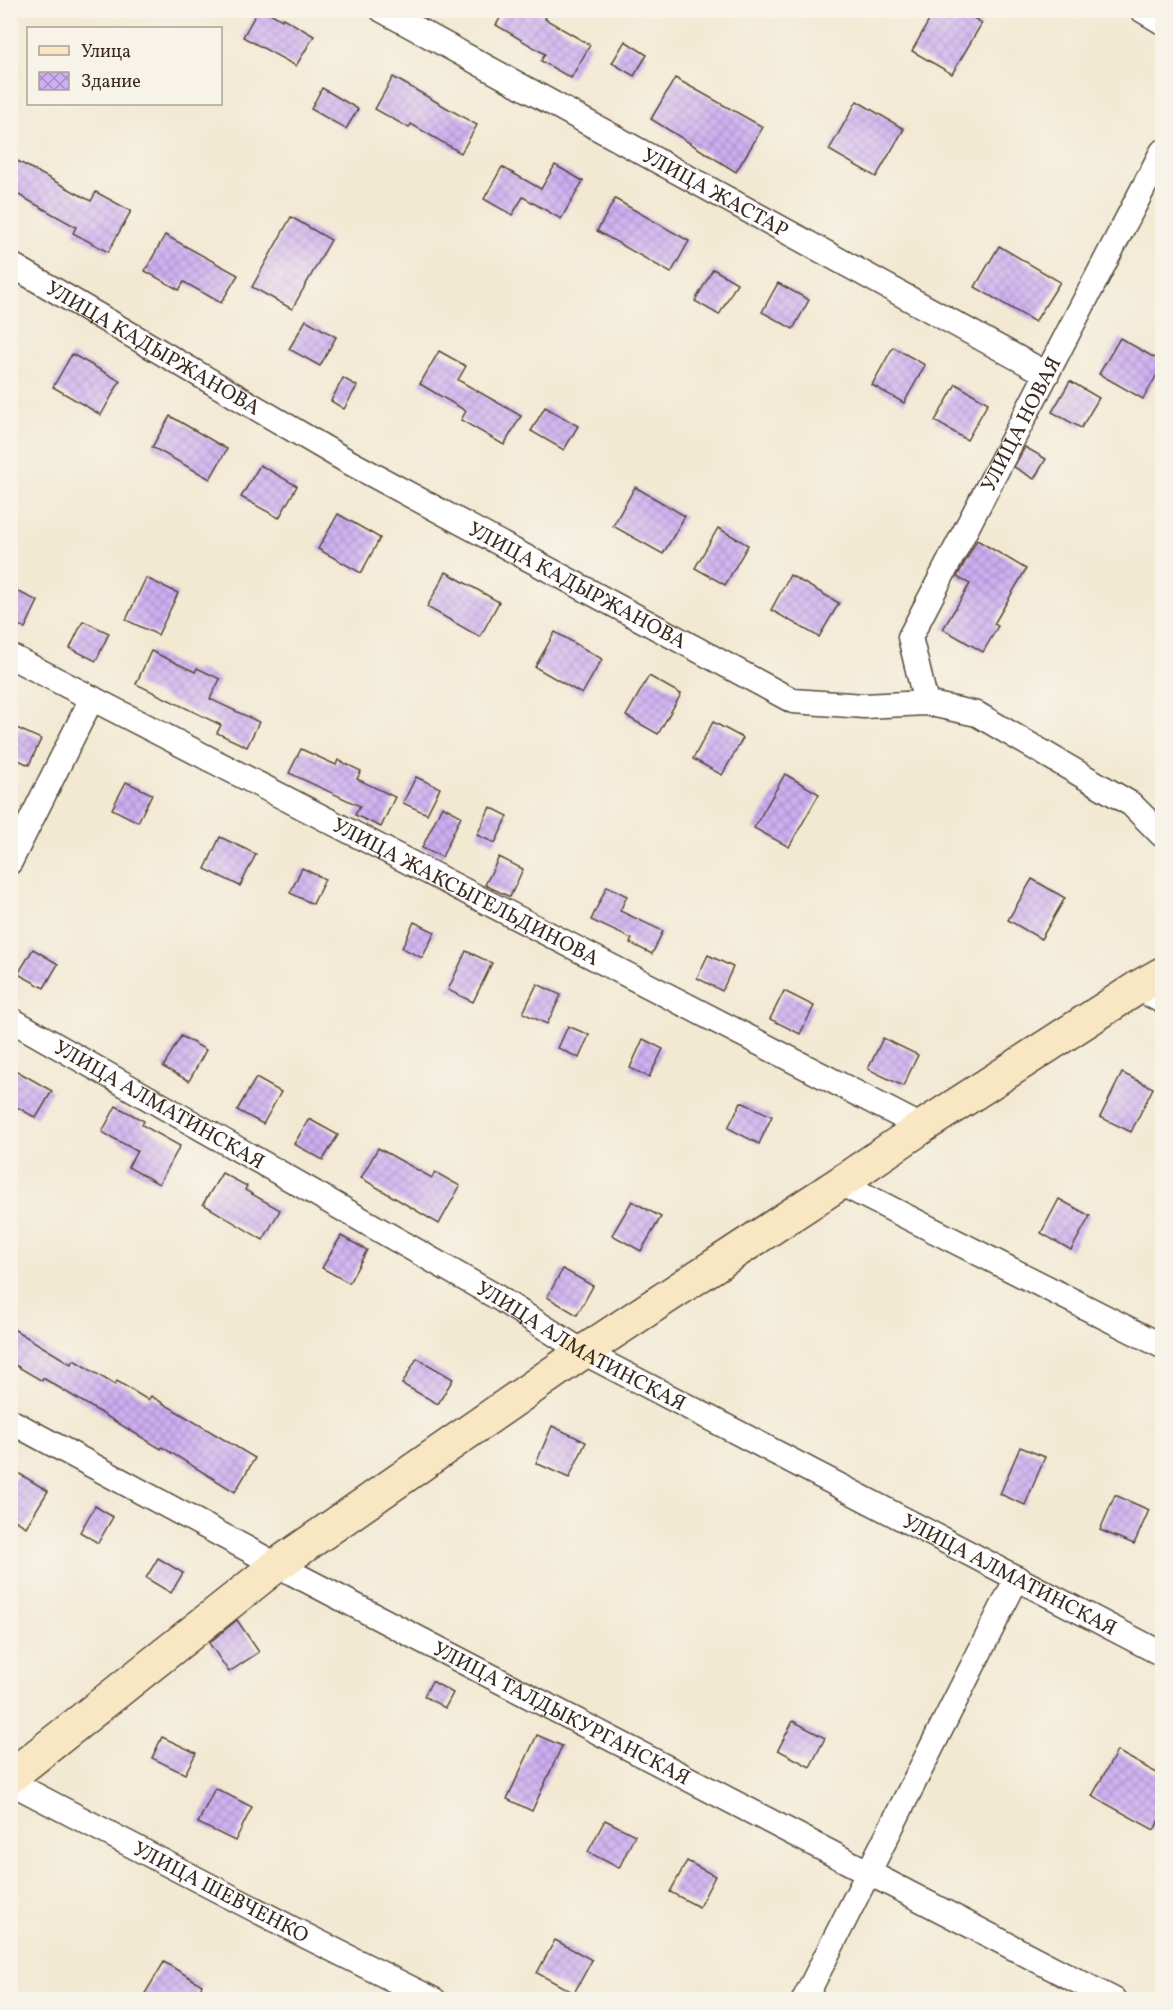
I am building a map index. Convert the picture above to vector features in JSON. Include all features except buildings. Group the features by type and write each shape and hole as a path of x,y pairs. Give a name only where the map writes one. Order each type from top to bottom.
{"street":[{"name":"УЛИЦА ЖАСТАР","path":"382,10 1047,374"},
{"path":"1142,10 1162,22"},
{"name":"УЛИЦА НОВАЯ","path":"926,703 910,637 1162,152"},
{"name":"УЛИЦА КАДЫРЖАНОВА","path":"10,264 347,461 793,700 864,706 926,703 977,714 1131,804 1162,835"},
{"name":"УЛИЦА ЖАКСЫГЕЛЬДИНОВА","path":"10,656 922,1127"},
{"path":"10,862 92,698"},
{"path":"10,1777 278,1565 583,1352 922,1127 1154,988"},
{"name":"УЛИЦА АЛМАТИНСКАЯ","path":"10,1019 497,1297 583,1352 1162,1654"},
{"path":"840,1183 1162,1346"},
{"name":"УЛИЦА ТАЛДЫКУРГАНСКАЯ","path":"10,1421 278,1565 1114,2000"},
{"path":"804,2000 1017,1578"},
{"name":"УЛИЦА ШЕВЧЕНКО","path":"10,1782 434,2000"}]}
